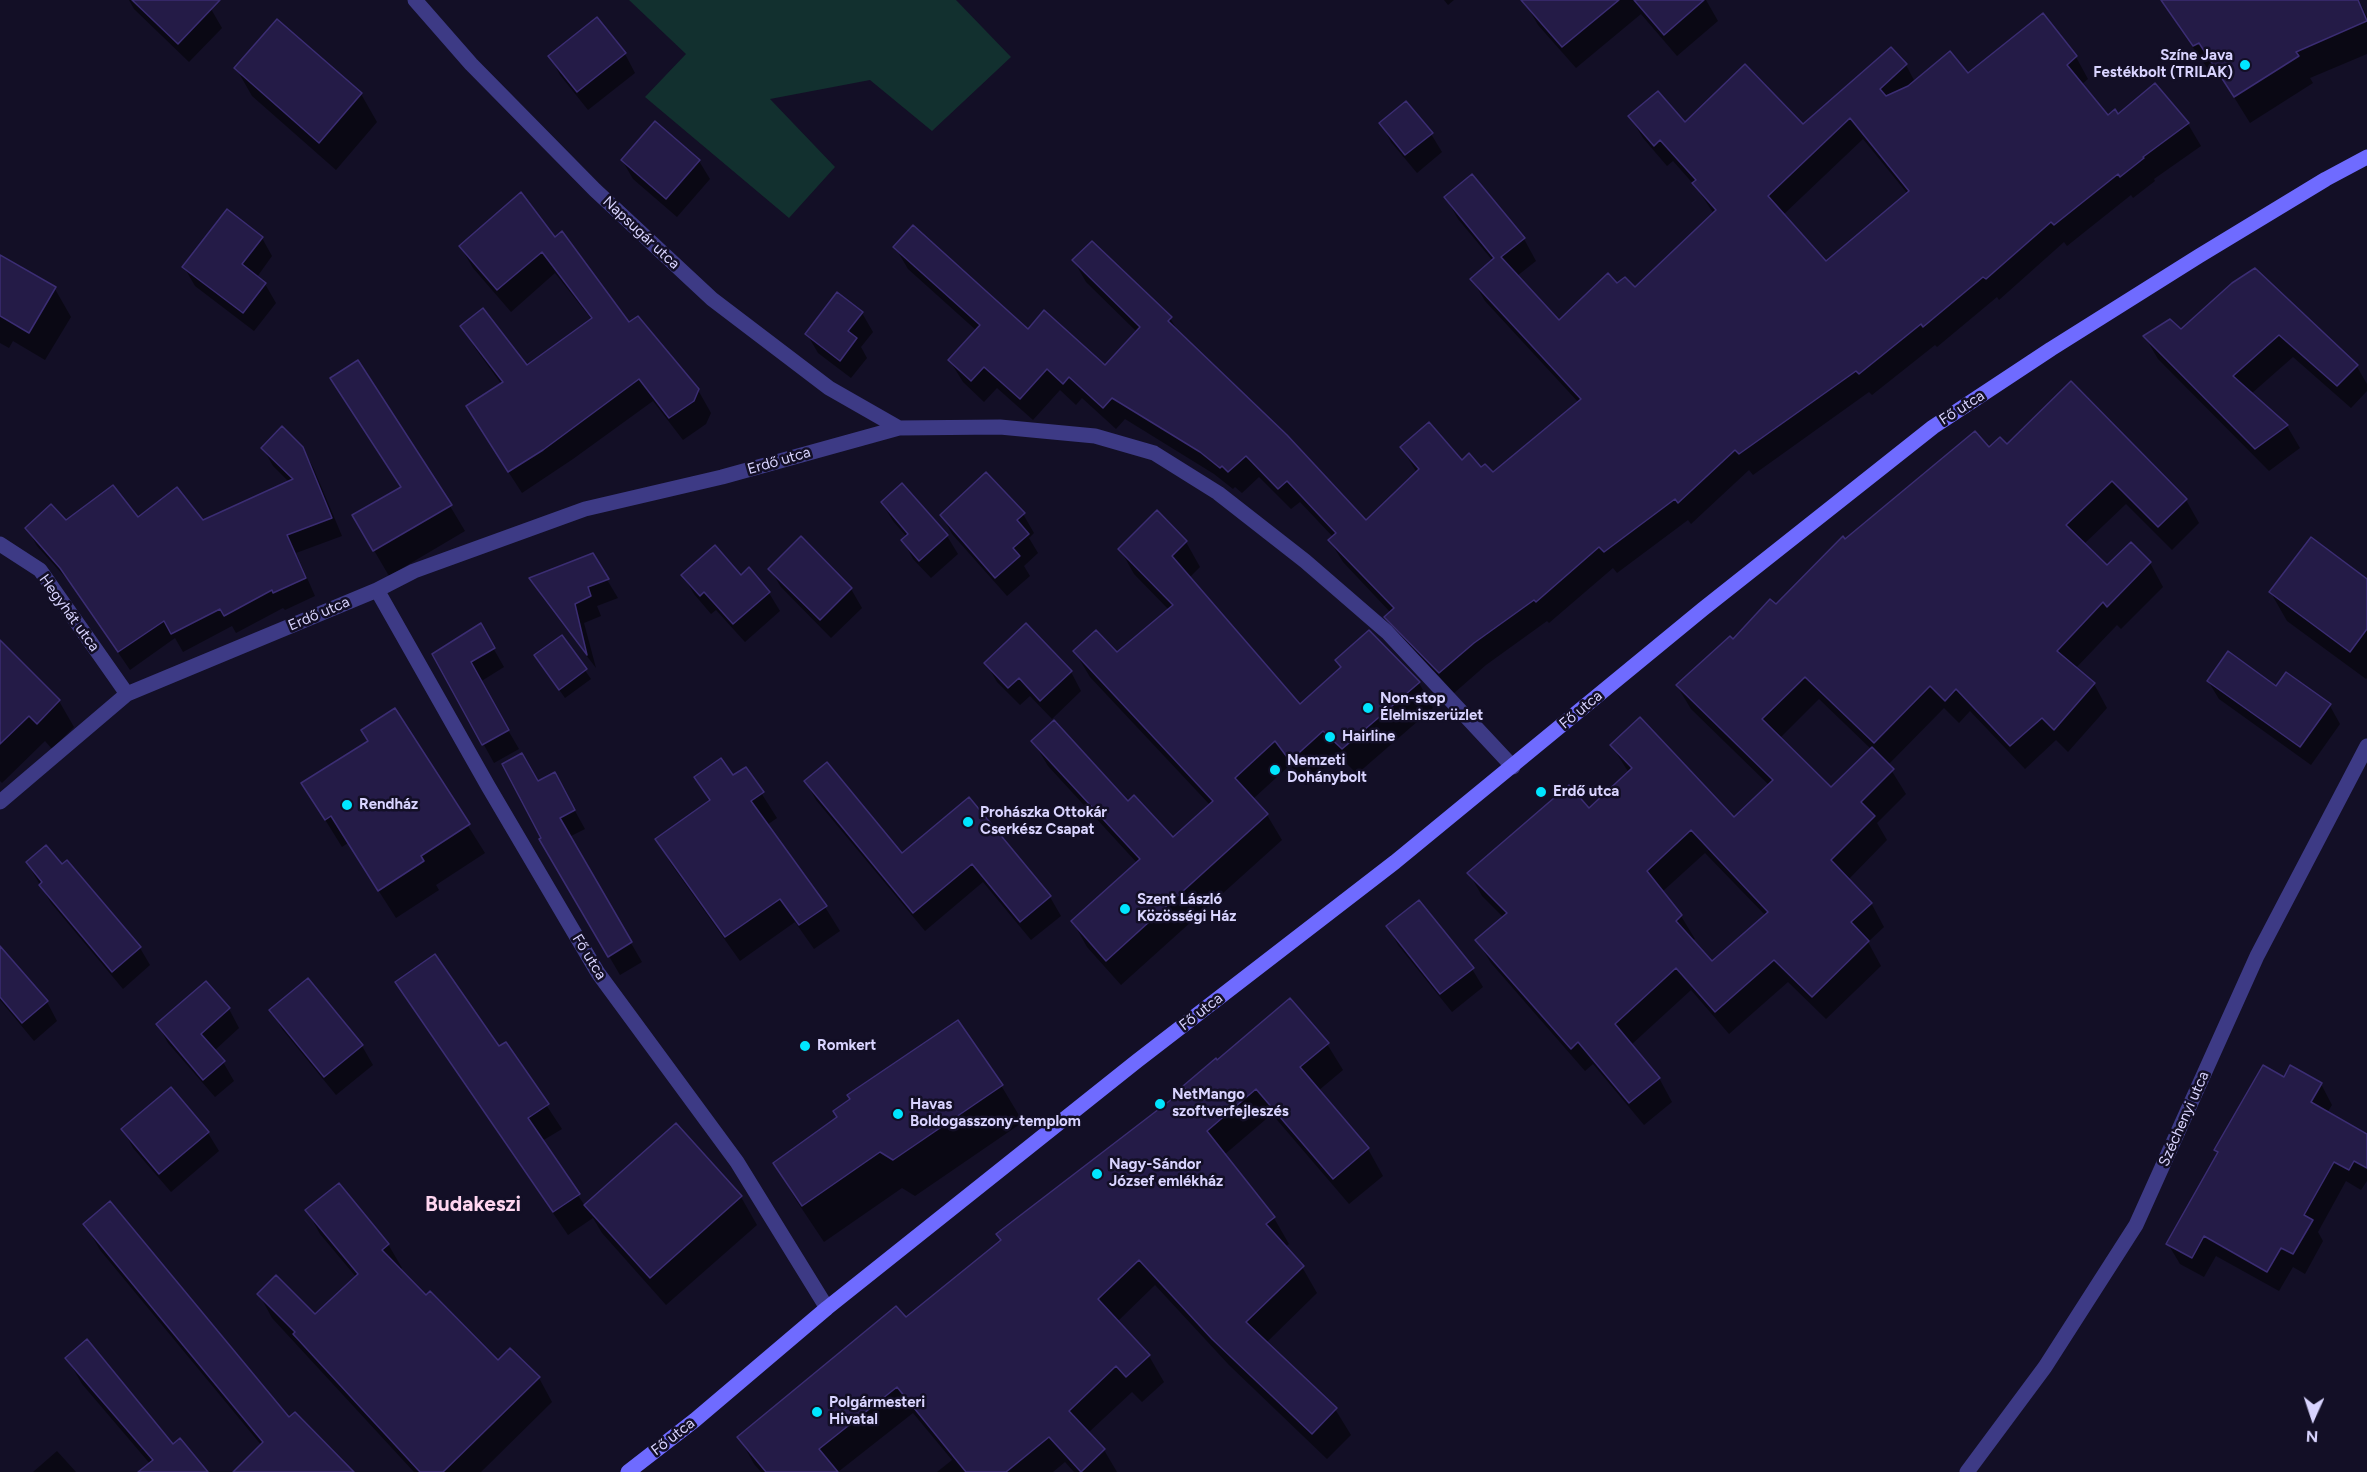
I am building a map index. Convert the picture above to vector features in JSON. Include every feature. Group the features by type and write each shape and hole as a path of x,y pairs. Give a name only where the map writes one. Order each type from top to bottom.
{"main road":[{"name":"Fő utca","path":"628,1472 695,1420 827,1308 1137,1061 1395,862 1703,609 1933,427 2180,268 2326,179 2367,157"}],"street":[{"name":"Napsugár utca","path":"415,0 471,64 595,190 711,299 829,388 899,428"},
{"name":"Erdő utca","path":"0,802 127,694 377,590 414,572 585,509 722,477 899,428 1000,427 1095,436 1154,453 1218,493 1305,561 1368,615 1387,632 1513,767"},
{"name":"Hegyhát utca","path":"0,544 40,570 127,694"},
{"name":"Fő utca","path":"377,590 488,786 598,973 737,1162 827,1308"},
{"name":"Széchenyi utca","path":"1967,1472 2045,1367 2136,1225 2257,956 2367,746"}],"green space":[{"path":"629,0 956,0 1011,57 932,131 870,80 770,99 835,167 789,218 645,97 686,54"}],"building":[{"path":"132,0 220,0 178,44"},
{"path":"1521,0 1619,0 1562,47"},
{"path":"1634,0 1704,0 1664,35"},
{"path":"2161,0 2358,0 2367,21 2296,52 2299,56 2234,97 2199,43 2193,46"},
{"path":"2043,13 2077,56 2067,65 2108,115 2115,109 2118,114 2155,83 2189,123 2120,177 2118,174 2054,225 2051,222 1986,279 1983,277 1923,327 1921,324 1859,374 1856,371 1739,454 1735,450 1678,503 1675,499 1604,552 1599,547 1536,602 1534,600 1474,643 1439,673 1384,617 1394,608 1328,540 1336,533 1287,481 1278,489 1246,456 1228,472 1222,466 1220,468 1200,452 1112,398 1103,408 1069,377 1063,384 1047,369 1020,399 984,367 971,381 948,360 980,325 893,247 913,225 1028,329 1044,310 1105,365 1140,327 1072,260 1092,241 1172,317 1168,321 1287,435 1366,520 1419,469 1400,447 1429,422 1462,460 1469,453 1481,467 1485,464 1493,472 1581,399 1470,279 1494,258 1444,197 1472,174 1525,238 1501,257 1559,320 1608,273 1617,283 1625,277 1635,287 1716,210 1692,183 1696,180 1660,140 1654,146 1628,116 1658,91 1685,122 1745,64 1803,124 1891,47 1907,64 1880,89 1886,96 1908,86 1950,51 1968,73","holes":["1850,118 1909,191 1826,261 1768,196"]},
{"path":"597,17 626,53 577,92 548,56"},
{"path":"277,19 362,93 319,143 234,68"},
{"path":"1406,101 1433,133 1405,155 1379,123"},
{"path":"655,121 700,160 666,199 621,160"},
{"path":"521,192 555,237 562,231 629,322 638,316 699,389 694,401 669,418 639,379 543,450 508,472 466,406 503,382 460,326 483,308 527,365 592,318 542,252 497,290 459,246"},
{"path":"227,209 263,237 242,264 266,283 243,313 182,267"},
{"path":"0,255 56,287 29,333 0,316"},
{"path":"2255,268 2358,365 2337,386 2279,335 2233,376 2288,425 2255,449 2143,336 2170,319 2181,329 2232,283"},
{"path":"837,292 863,312 848,331 857,338 840,361 805,334"},
{"path":"358,360 452,505 373,551 352,515 401,487 330,378"},
{"path":"2071,381 2187,499 2158,527 2112,481 2066,525 2107,565 2131,542 2151,562 2107,607 2103,602 2057,651 2095,683 2054,730 2042,718 2010,746 1956,689 1945,701 1930,686 1874,743 1805,677 1762,719 1831,787 1872,747 1894,769 1861,802 1875,816 1831,860 1872,903 1851,922 1869,941 1812,997 1774,960 1715,1012 1676,968 1615,1024 1660,1078 1629,1103 1578,1042 1571,1049 1475,940 1507,913 1467,873 1569,785 1589,808 1632,768 1610,745 1640,717 1734,817 1773,780 1676,685 1730,636 1733,639 1770,599 1776,604 1843,536 1845,539 1975,431 1989,447 2000,437 2007,444","holes":["1691,830 1768,912 1712,961 1676,921 1682,915 1647,871"]},
{"path":"282,426 303,447 332,518 287,535 306,578 273,593 272,590 224,616 220,609 171,634 164,621 118,652 60,568 25,528 51,504 66,520 113,485 138,517 177,487 203,520 293,479 261,448"},
{"path":"986,472 1025,513 1017,520 1029,534 1013,548 1020,556 995,578 940,515"},
{"path":"902,483 948,535 919,561 901,540 908,534 881,502"},
{"path":"1157,510 1187,541 1172,556 1300,704 1341,667 1335,660 1369,630 1420,682 1342,749 1323,731 1290,761 1275,741 1235,778 1268,814 1106,961 1071,921 1140,859 1031,741 1054,720 1128,801 1134,795 1173,837 1213,801 1073,651 1096,630 1117,652 1173,605 1118,549"},
{"path":"801,536 852,588 820,620 768,569"},
{"path":"2311,537 2367,579 2367,629 2350,652 2269,592"},
{"path":"715,545 741,575 749,567 770,592 733,624 704,592 700,596 681,575"},
{"path":"593,553 609,579 588,587 591,596 575,604 587,655 529,578"},
{"path":"481,623 495,648 471,662 509,730 482,745 432,654"},
{"path":"1026,623 1072,671 1040,701 1019,678 1008,688 984,663"},
{"path":"562,635 587,669 559,690 534,655"},
{"path":"0,640 60,700 37,724 29,716 0,744"},
{"path":"2228,651 2276,686 2286,672 2331,704 2300,747 2207,681"},
{"name":"Rendház","path":"395,708 470,824 421,856 424,861 378,891 331,816 325,820 301,783 368,741 361,730"},
{"path":"522,753 538,781 555,772 575,810 560,818 632,942 608,957 539,839 541,838 502,764"},
{"path":"721,758 733,775 746,767 764,792 751,801 827,906 799,925 780,899 725,937 655,839 710,800 694,777"},
{"path":"827,762 902,853 969,797 1051,896 1020,922 972,864 913,913 804,781"},
{"path":"46,845 62,864 67,860 141,947 112,972 39,885 42,882 26,862"},
{"path":"1419,900 1474,968 1440,994 1386,926"},
{"path":"0,946 48,1001 22,1023 0,997"},
{"path":"435,954 499,1046 506,1042 549,1104 528,1118 580,1194 553,1212 395,982"},
{"path":"308,978 363,1045 324,1077 269,1010"},
{"path":"206,981 230,1008 201,1034 225,1061 203,1080 156,1024"},
{"path":"1290,998 1329,1043 1300,1067 1369,1148 1333,1179 1256,1089 1207,1131 1275,1217 1266,1224 1304,1266 1246,1322 1337,1408 1312,1434 1212,1339 1139,1260 1098,1299 1150,1355 1126,1377 1116,1366 1069,1411 1105,1449 1081,1472 1049,1437 1006,1472 966,1472 897,1387 819,1449 838,1472 766,1472 737,1437 896,1306 906,1317 1001,1240 996,1234 1185,1089 1183,1086"},
{"name":"Havas Boldogasszony-templom","path":"958,1020 1003,1085 893,1160 880,1152 802,1206 773,1163 837,1117 833,1111 850,1099 847,1095"},
{"path":"2263,1065 2284,1077 2290,1065 2322,1083 2311,1102 2367,1134 2367,1168 2354,1161 2349,1170 2334,1162 2304,1215 2313,1220 2293,1254 2281,1248 2267,1272 2204,1236 2192,1258 2166,1244 2218,1152 2214,1150"},
{"path":"171,1087 209,1132 159,1174 121,1129"},
{"path":"676,1123 742,1196 650,1278 584,1205"},
{"path":"339,1183 389,1244 382,1250 426,1295 430,1291 498,1360 510,1348 540,1377 443,1472 420,1472 293,1334 295,1332 257,1294 276,1275 315,1314 358,1274 305,1210"},
{"path":"110,1201 289,1417 295,1412 354,1472 233,1472 263,1442 83,1224"},
{"path":"87,1339 173,1444 180,1438 208,1472 138,1472 153,1460 65,1358"}],"place":[{"name":"Színe Java Festékbolt (TRILAK)","path":"2245,65"},
{"name":"Non-stop Élelmiszerüzlet","path":"1368,708"},
{"name":"Hairline","path":"1330,737"},
{"name":"Nemzeti Dohánybolt","path":"1275,770"},
{"name":"Erdő utca","path":"1541,792"},
{"name":"Rendház","path":"347,805"},
{"name":"Prohászka Ottokár Cserkész Csapat","path":"968,822"},
{"name":"Szent László Közösségi Ház","path":"1125,909"},
{"name":"Romkert","path":"805,1046"},
{"name":"NetMango szoftverfejleszés","path":"1160,1104"},
{"name":"Havas Boldogasszony-templom","path":"898,1114"},
{"name":"Nagy-Sándor József emlékház","path":"1097,1174"},
{"name":"Polgármesteri Hivatal","path":"817,1412"}],"district":[{"name":"Budakeszi","path":"473,1205"}]}
